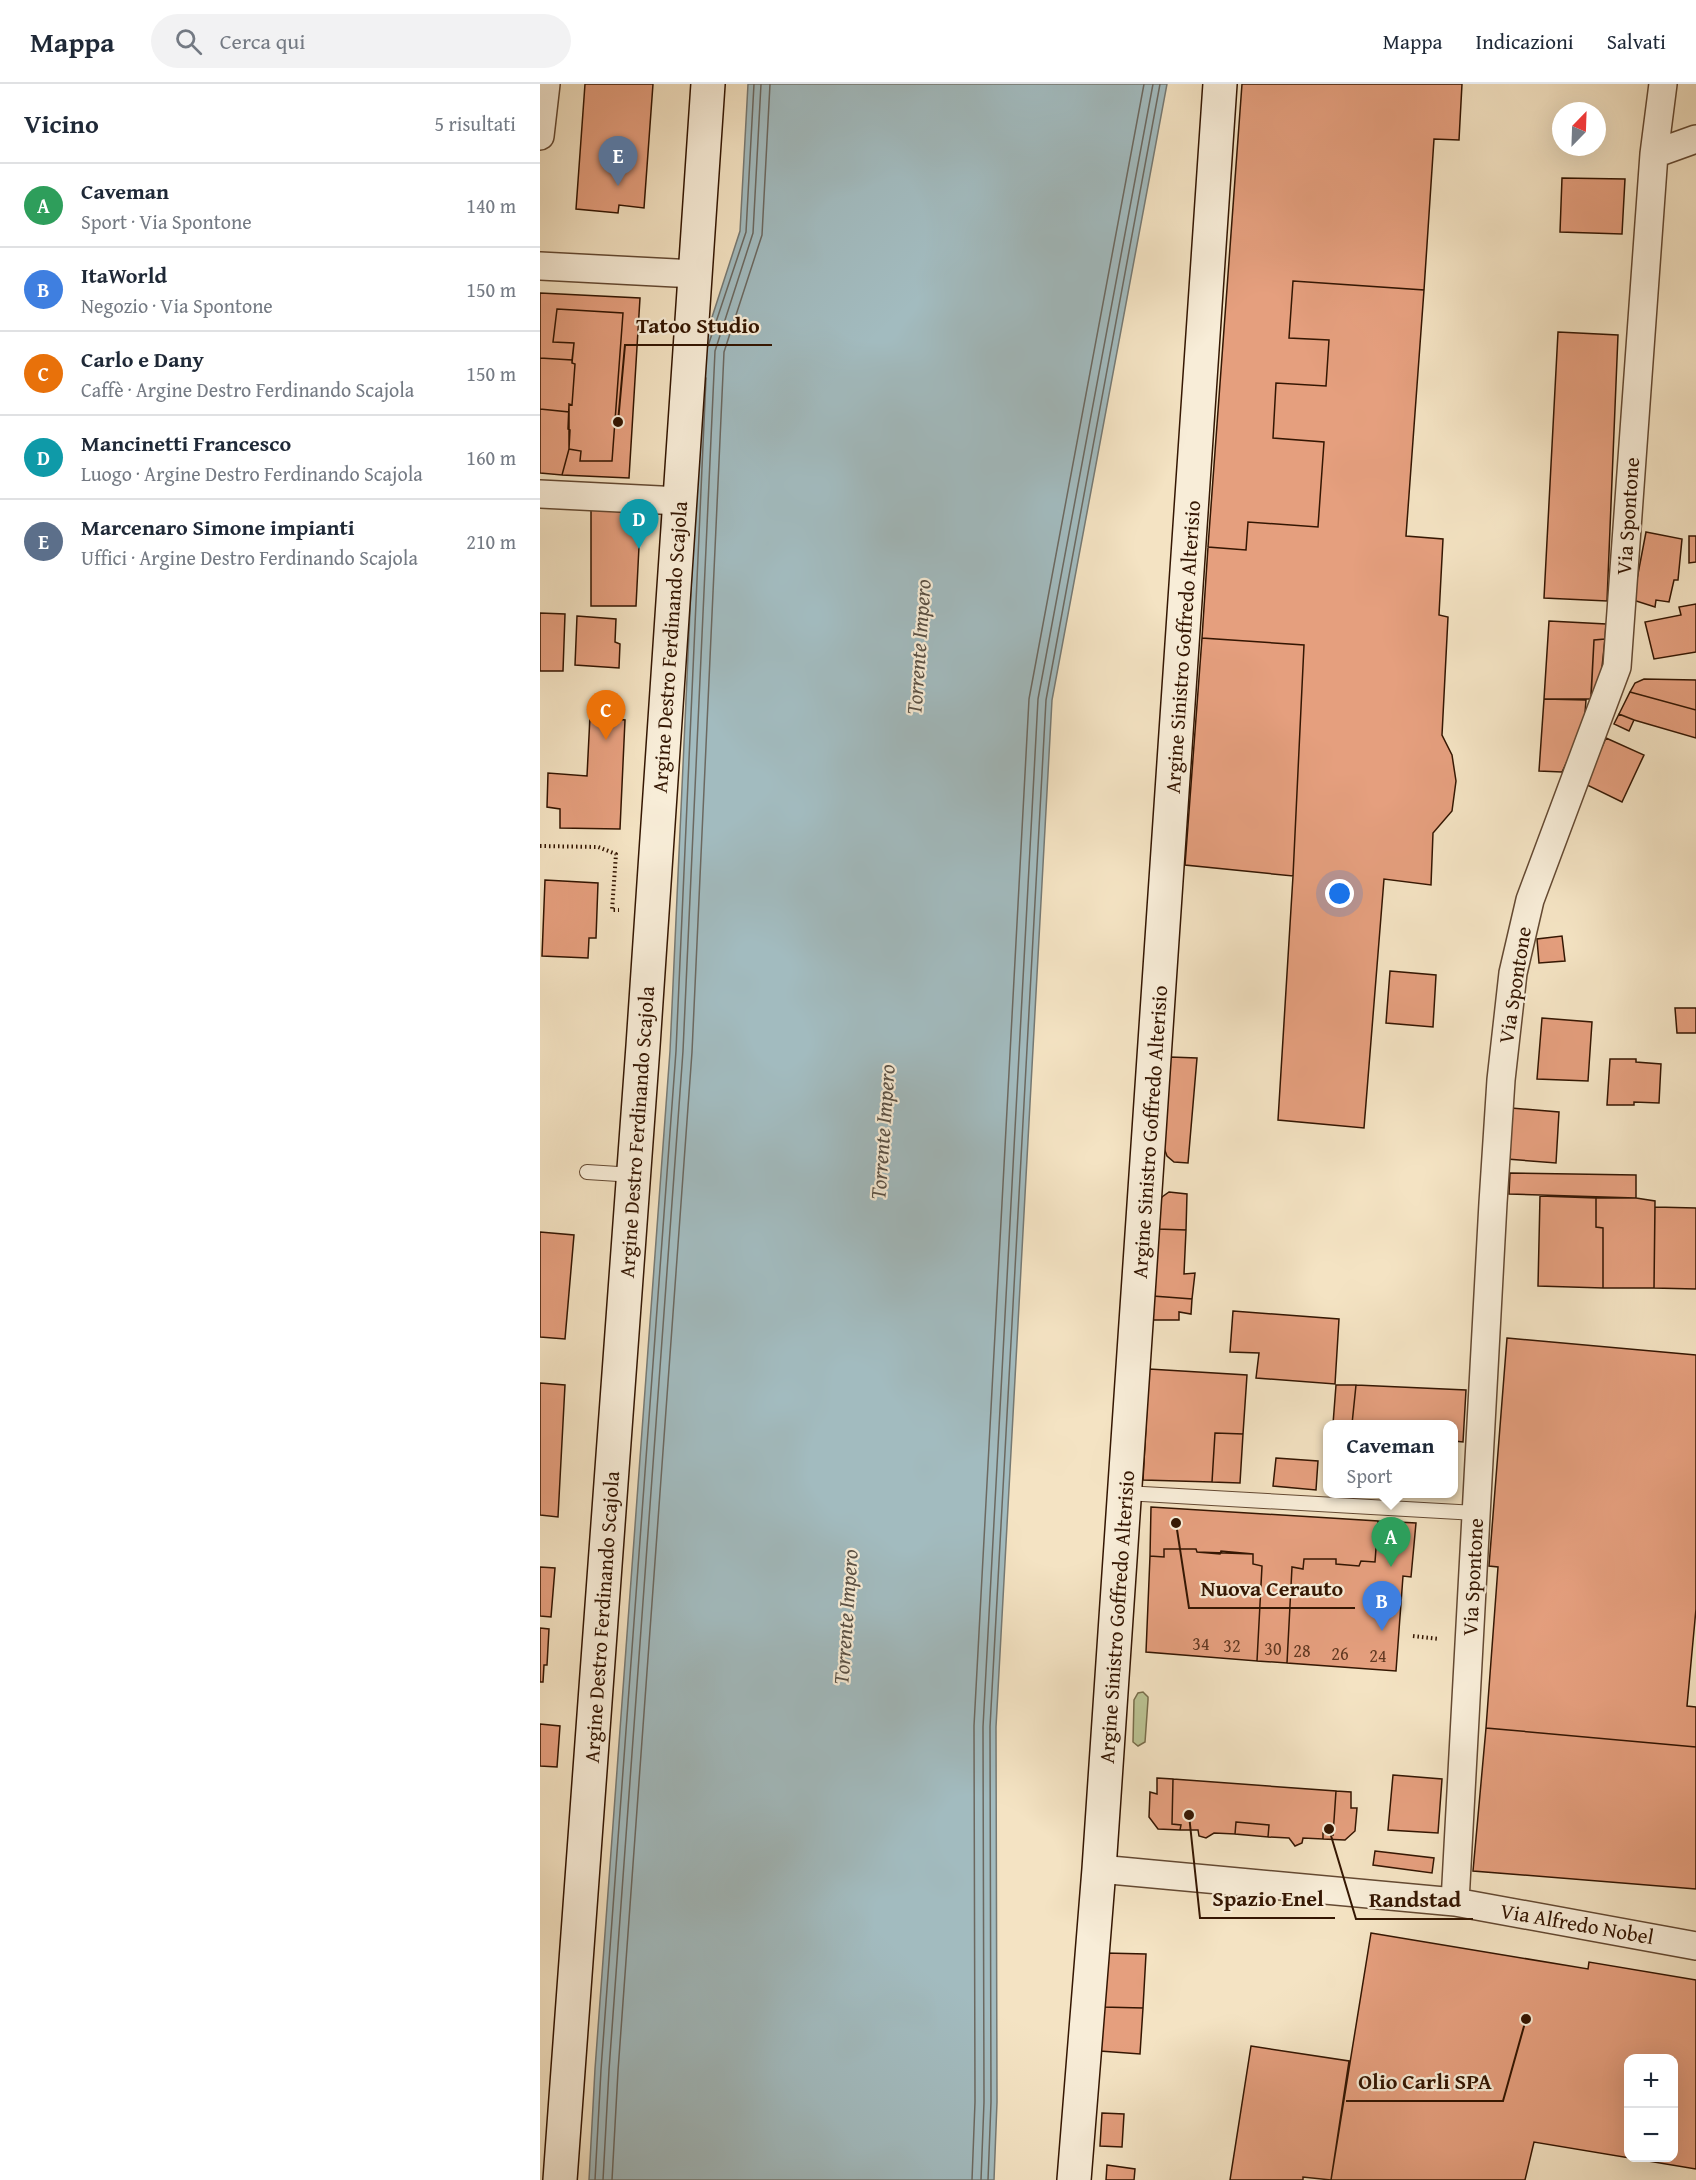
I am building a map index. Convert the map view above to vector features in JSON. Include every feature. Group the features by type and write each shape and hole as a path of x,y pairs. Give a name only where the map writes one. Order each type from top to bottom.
{"main road":[{"name":"Argine Destro Ferdinando Scajola","path":"560,2180 634,1175 708,84"},
{"name":"Argine Sinistro Goffredo Alterisio","path":"1074,2180 1100,1869 1220,84"}],"street":[{"path":"540,136 546,84"},
{"name":"Via Spontone","path":"1455,1902 1501,1080 1512,973 1530,900 1617,667 1654,154 1663,84"},
{"path":"1654,154 1696,139"},
{"path":"540,266 695,274"},
{"path":"540,494 680,501"},
{"name":"Via Alfredo Nobel","path":"1100,1869 1455,1902 1696,1946"}],"lane":[{"path":"587,1172 634,1175"},
{"path":"1125,1493 1476,1513"}],"path":[{"path":"540,846 598,847 616,854 612,910 652,911"}],"green space":[{"path":"1143,1692 1148,1697 1145,1742 1138,1746 1133,1742 1134,1700 1138,1693"}],"water":[{"name":"Torrente Impero","path":"748,84 1167,84 1052,700 996,1727 997,2102 994,2180 589,2180 595,2069 670,1051 702,348 740,231"}],"building":[{"path":"585,84 653,84 644,208 619,205 618,213 576,209"},
{"path":"1242,84 1462,84 1459,140 1434,139 1424,290 1293,281 1289,338 1329,340 1326,386 1276,383 1273,438 1324,442 1318,527 1248,522 1246,550 1208,547"},
{"path":"1562,178 1625,179 1622,234 1560,232"},
{"path":"1293,281 1424,290 1406,536 1443,539 1439,615 1448,617 1442,735 1452,755 1456,781 1452,811 1433,833 1431,885 1384,879 1364,1128 1278,1120 1304,645 1202,638 1208,547 1246,550 1248,522 1318,527 1324,442 1273,438 1276,383 1326,386 1329,340 1289,338"},
{"path":"540,293 640,298 629,478 562,475 569,449 581,451 580,461 612,461 623,313 557,309 553,342 574,343 572,360 540,358"},
{"path":"557,309 623,313 612,461 580,461 581,451 569,449 569,404 572,405 574,343 553,342"},
{"path":"1558,332 1618,335 1607,601 1544,598"},
{"path":"540,358 572,360 575,364 572,405 569,404 569,412 540,409"},
{"path":"540,409 569,412 569,449 562,475 540,473"},
{"path":"591,503 641,507 636,606 591,606"},
{"path":"1646,532 1682,539 1678,580 1674,580 1669,602 1656,600 1655,607 1633,600"},
{"path":"1689,536 1696,536 1696,562 1689,563"},
{"path":"1696,604 1696,652 1654,659 1645,622 1681,615 1679,607"},
{"path":"540,613 565,614 563,671 540,671"},
{"path":"577,616 616,619 615,642 620,644 619,668 575,665"},
{"path":"1549,621 1606,624 1605,639 1594,640 1591,699 1544,699"},
{"path":"1202,638 1304,645 1293,876 1185,865"},
{"path":"1605,639 1599,695 1591,694 1594,640"},
{"path":"1644,679 1696,680 1696,710 1630,692 1635,683"},
{"path":"1630,692 1696,710 1696,738 1619,714"},
{"path":"1544,699 1586,700 1584,726 1562,772 1539,771"},
{"path":"1619,714 1634,720 1629,731 1614,724"},
{"path":"590,716 625,720 620,829 560,828 560,809 547,807 548,773 587,776"},
{"path":"1606,738 1644,755 1622,802 1585,784"},
{"path":"545,880 598,883 596,938 589,938 588,958 542,956"},
{"path":"1562,936 1565,961 1539,963 1537,939"},
{"path":"1390,971 1436,975 1433,1027 1386,1023"},
{"path":"1675,1008 1696,1008 1696,1033 1677,1033"},
{"path":"1542,1018 1592,1022 1588,1081 1537,1079"},
{"path":"1170,1057 1197,1058 1188,1163 1174,1162 1167,1156 1164,1148"},
{"path":"1610,1059 1636,1059 1636,1062 1661,1064 1659,1103 1634,1102 1634,1105 1607,1105"},
{"path":"1511,1108 1559,1112 1556,1163 1507,1159"},
{"path":"1510,1173 1636,1175 1636,1198 1509,1194"},
{"path":"1169,1192 1187,1194 1186,1230 1157,1229 1159,1203 1162,1197"},
{"path":"1540,1196 1596,1198 1596,1227 1603,1228 1603,1288 1538,1286"},
{"path":"1596,1198 1636,1198 1655,1201 1654,1288 1603,1288 1603,1228 1596,1227"},
{"path":"1655,1207 1696,1208 1696,1289 1654,1288"},
{"path":"1157,1229 1186,1230 1184,1274 1195,1273 1192,1299 1153,1296"},
{"path":"540,1232 574,1235 565,1339 540,1337"},
{"path":"1153,1296 1192,1299 1191,1314 1179,1312 1179,1320 1152,1320"},
{"path":"1233,1311 1339,1319 1335,1384 1256,1378 1259,1353 1230,1352"},
{"path":"1507,1338 1696,1355 1696,1609 1687,1706 1696,1707 1696,1747 1486,1728 1498,1567 1489,1566"},
{"path":"1149,1369 1247,1375 1243,1434 1215,1433 1212,1482 1143,1480"},
{"path":"540,1383 565,1385 558,1517 540,1515"},
{"path":"1336,1385 1356,1385 1352,1420 1333,1420"},
{"path":"1356,1385 1466,1390 1463,1442 1458,1441 1458,1420 1352,1420"},
{"path":"1215,1433 1243,1434 1240,1483 1212,1482"},
{"path":"1276,1458 1318,1461 1316,1490 1273,1486"},
{"path":"1151,1507 1378,1521 1375,1562 1361,1561 1359,1566 1336,1564 1336,1559 1304,1559 1303,1569 1292,1567 1287,1663 1257,1661 1262,1566 1253,1564 1253,1554 1164,1549 1164,1557 1150,1556"},
{"path":"1378,1521 1416,1523 1411,1577 1403,1576 1396,1671 1287,1663 1292,1567 1303,1569 1304,1559 1336,1559 1336,1564 1359,1566 1361,1561 1375,1562"},
{"path":"1164,1549 1196,1549 1197,1552 1220,1554 1221,1551 1253,1554 1253,1564 1262,1566 1257,1661 1146,1652 1150,1556 1164,1557"},
{"path":"540,1567 555,1568 551,1617 540,1616"},
{"path":"540,1628 549,1629 547,1665 544,1665 543,1682 540,1682"},
{"path":"540,1724 560,1726 557,1767 540,1766"},
{"path":"1486,1728 1696,1747 1696,1889 1473,1871"},
{"path":"1393,1775 1442,1779 1438,1833 1388,1830"},
{"path":"1157,1778 1173,1779 1172,1824 1181,1825 1180,1830 1158,1829 1149,1817 1150,1792 1157,1794"},
{"path":"1173,1779 1336,1791 1333,1835 1323,1833 1323,1839 1303,1838 1302,1843 1295,1846 1289,1838 1268,1837 1269,1825 1236,1822 1235,1834 1214,1833 1206,1838 1199,1836 1198,1830 1180,1830 1181,1825 1172,1824"},
{"path":"1336,1791 1351,1792 1351,1808 1357,1808 1355,1831 1345,1840 1323,1839 1323,1833 1333,1835"},
{"path":"1236,1822 1269,1825 1268,1837 1235,1834"},
{"path":"1375,1851 1434,1858 1432,1873 1373,1865"},
{"path":"1371,1933 1588,1969 1589,1962 1696,1980 1696,2169 1654,2162 1678,2162 1678,2054 1624,2054 1624,2157 1534,2142 1525,2180 1331,2180"},
{"path":"1105,1953 1146,1954 1143,2008 1102,2007"},
{"path":"1102,2007 1143,2008 1140,2054 1100,2051"},
{"path":"1251,2046 1349,2061 1331,2180 1303,2177 1303,2180 1230,2180"},
{"path":"1102,2113 1124,2114 1122,2147 1100,2146"},
{"path":"1107,2165 1135,2169 1134,2180 1106,2180"}],"place":[{"name":"Marcenaro Simone impianti","path":"618,186"},
{"name":"Tatoo Studio","path":"618,422"},
{"name":"Mancinetti Francesco","path":"639,549"},
{"name":"Carlo e Dany","path":"606,740"},
{"name":"Nuova Cerauto","path":"1176,1523"},
{"name":"Caveman","path":"1391,1567"},
{"name":"ItaWorld","path":"1382,1631"},
{"name":"Spazio Enel","path":"1189,1815"},
{"name":"Randstad","path":"1329,1829"},
{"name":"Olio Carli SPA","path":"1526,2019"}]}
